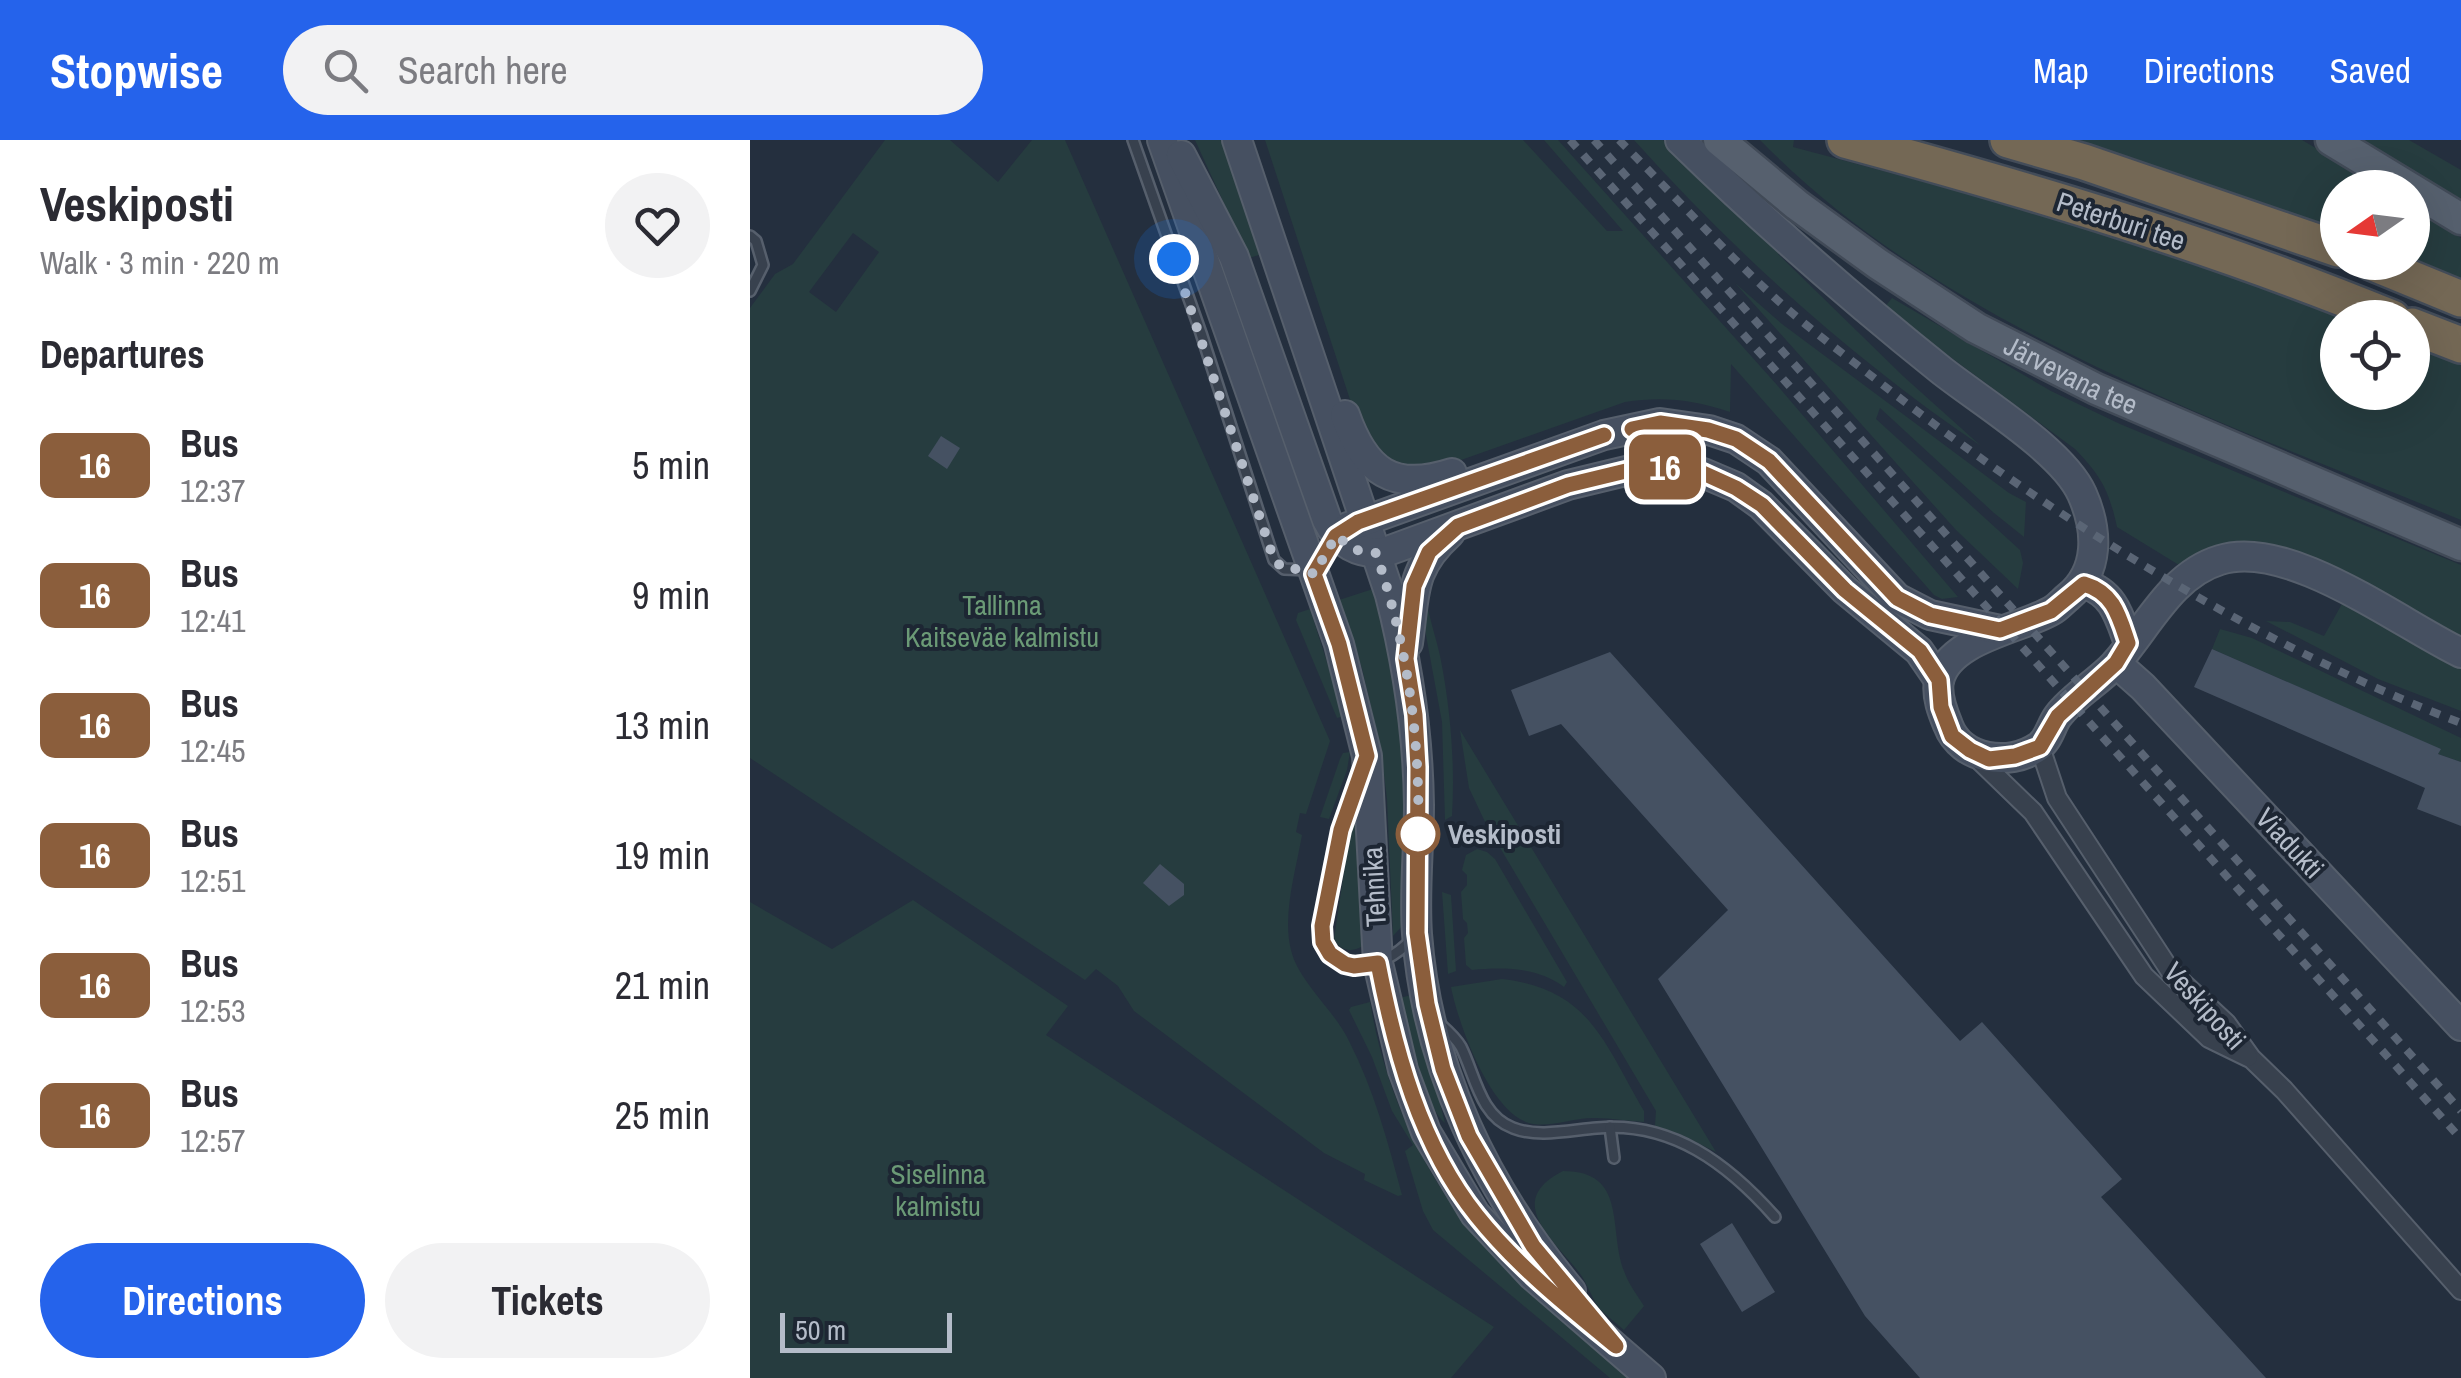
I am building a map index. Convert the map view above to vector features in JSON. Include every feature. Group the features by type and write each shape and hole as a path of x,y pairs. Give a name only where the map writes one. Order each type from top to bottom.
{"highway":[{"name":"Peterburi tee","path":"1844,140 2079,205 2349,300"},
{"name":"Peterburi tee","path":"2008,140 2320,243"},
{"path":"2414,280 2461,299"},
{"path":"2430,333 2461,346"}],"main road":[{"name":"Järvevana tee","path":"1719,140 1797,205 1976,328 2096,389 2461,545"},
{"path":"1744,140 1797,205"},
{"path":"2332,140 2461,219"}],"street":[{"name":"Tehnika","path":"1162,140 1339,644 1367,756 1378,963 1404,1070 1426,1132 1476,1214 1532,1276 1651,1378"},
{"path":"1174,140 1234,257 1327,520 1336,536 1356,550 1376,553 1568,485 1630,470 1674,467 1703,473 1762,505 1845,590 1920,651 1939,680 1941,707 1952,736 1989,759 2015,756 2040,747 2058,716 2122,653 2190,575 2221,559 2262,556 2306,568 2461,653"},
{"name":"Tehnika","path":"1237,140 1376,553 1406,659 1418,767 1417,933 1443,1069 1469,1136 1533,1246 1616,1346"},
{"path":"1680,140 1849,293 2054,457 2081,492 2094,537 2084,584 2051,611 2000,630 1959,652 1939,680"},
{"path":"1309,362 1333,379 1354,440 1378,469 1398,479 1422,482 1461,469 1492,476"},
{"path":"1314,574 1336,536 1364,520 1604,435 1660,423 1708,430 1736,439 1769,461 1897,598 1930,615 2000,630"},
{"path":"1406,659 1417,574 1429,552 1458,526"},
{"path":"2084,584 2109,597 2122,653"},
{"name":"Viadukti","path":"2122,653 2143,686 2461,1026"},
{"name":"Veskiposti","path":"2040,747 2056,798 2171,972 2226,1023 2251,1058 2461,1290"},
{"name":"Veskiposti","path":"1970,750 2033,812 2144,976 2209,1038 2251,1058"}],"lane":[{"path":"1134,140 1274,560 1284,569 1304,569 1314,574"},
{"path":"750,236 756,241 764,265 750,292"},
{"path":"1367,756 1341,830 1322,934 1326,948 1337,960 1354,966 1378,963 1399,952 1417,933"},
{"path":"1430,1014 1459,1042 1494,1116 1513,1128 1536,1133 1610,1127 1676,1140 1714,1158 1775,1216"},
{"path":"1610,1127 1614,1158"}],"green space":[{"name":"Tallinna Kaitseväe kalmistu","path":"885,140 950,140 998,182 1032,140 1065,140 1330,741 1306,814 1300,813 1296,832 1302,835 1288,922 1291,950 1301,973 1343,1030 1358,1060 1380,1116 1402,1195 1364,1180 1365,1174 1324,1153 1134,1011 1118,986 1096,969 1085,980 750,758 750,308 775,274 793,264","holes":["853,233 879,252 836,312 809,292"]},
{"path":"1195,140 1223,140 1259,255 1249,258"},
{"path":"1265,140 1523,140 1607,231 1623,231 1544,140 1558,140 1777,385 1958,597 1942,599 1934,595 1731,364 1730,412 1678,400 1625,402 1430,471 1406,470 1388,461 1359,427"},
{"path":"1634,140 1663,140 1781,251 1778,254 1903,376 1981,446 1887,378 1798,303 1714,224"},
{"path":"1760,140 1794,140 1793,147 2026,209 2320,307 2320,410 2430,410 2430,351 2461,364 2461,520 2277,446 2090,364 1913,265 1833,206"},
{"path":"2067,140 2302,140 2353,170 2320,170 2320,224"},
{"path":"2364,140 2409,140 2461,170 2461,201 2430,182 2430,170 2412,170"},
{"path":"2430,218 2461,238 2461,279 2430,265"},
{"path":"1735,283 1782,324 2026,502 2024,537 1880,408 1876,419 2020,550 2023,563 2018,589 1956,530"},
{"path":"1892,298 2051,391 2120,424 2461,565 2461,641 2302,553 2239,545 2209,551 2179,565 2117,527 2103,484 2075,449 1884,308"},
{"path":"1373,589 1392,672 1402,755 1403,925 1393,936 1381,750 1362,668 1339,600"},
{"path":"1426,597 1450,722 1452,816 1445,820 1442,722 1423,619"},
{"path":"2343,602 2461,664 2461,711 2378,679 2266,621 2290,622 2324,636"},
{"path":"1310,609 1344,716 1337,718 1296,620 1298,613"},
{"path":"2220,629 2252,638 2461,738 2461,762 2438,754 2440,749 2212,649"},
{"path":"1460,730 1716,1152 1655,1126 1656,1111 1486,824 1469,788"},
{"path":"1350,752 1329,819 1320,817 1340,759 1343,753"},
{"path":"1356,819 1362,943 1361,947 1349,950 1334,939 1350,832"},
{"path":"1477,849 1495,859 1567,982 1564,987 1532,972 1472,970 1466,965 1464,938 1468,933 1461,892 1467,885 1467,875 1462,870 1466,855"},
{"path":"1442,892 1451,895 1456,971 1448,974"},
{"name":"Siselinna kalmistu","path":"913,900 1068,1006 1046,1035 1494,1327 1451,1378 750,1378 750,902 832,949"},
{"path":"1502,979 1556,994 1591,1023 1644,1111 1644,1122 1588,1118 1533,1124 1503,1105 1469,1044 1451,987"},
{"path":"1411,995 1445,1123 1430,1101 1411,1046 1400,998"},
{"path":"1370,1002 1395,1097 1422,1156 1457,1212 1513,1275 1629,1378 1610,1378 1433,1230 1423,1211 1405,1151 1413,1145 1392,1111 1349,1010"},
{"path":"1563,1171 1598,1181 1612,1205 1624,1271 1644,1306 1624,1330 1600,1309 1581,1275 1539,1222 1536,1195"}],"building":[{"path":"941,436 960,448 947,469 928,456"},
{"path":"2212,649 2441,749 2438,754 2461,762 2461,826 2417,809 2425,788 2194,687"},
{"path":"1610,652 1960,1041 1982,1022 2122,1179 2101,1197 2266,1378 1920,1378 1865,1316 1658,979 1728,910 1561,724 1529,736 1511,690"},
{"path":"1160,864 1184,884 1184,895 1169,906 1143,883"},
{"path":"1732,1223 1775,1292 1742,1312 1700,1244"}],"railway":[{"path":"1570,140 2461,1139"},
{"path":"1594,140 2461,1111"},
{"path":"1619,140 1788,310 2023,488 2164,578 2238,619 2312,658 2461,723"}],"bus line":[{"name":"16","path":"1604,435 1358,522 1336,536 1314,574 1339,644 1367,756 1341,830 1322,926 1323,942 1330,954 1345,964 1378,963 1404,1070 1426,1132 1476,1214 1532,1276 1616,1346 1533,1246 1469,1136 1443,1069 1427,1004 1417,933 1418,767 1406,659 1414,586 1429,552 1458,526 1568,485 1630,470 1674,467 1703,473 1762,505 1845,590 1920,651 1939,680 1941,707 1952,736 1989,759 2015,756 2040,747 2058,716 2116,663 2128,643 2109,597 2084,584 2051,611 2000,630 1930,615 1897,598 1769,461 1736,439 1708,430 1660,423 1632,429"}],"place":[{"name":"Veskiposti","path":"1418,834"}],"route":[{"path":"1174,259 1274,560 1284,569 1304,569 1314,574 1336,536 1356,550 1376,553 1406,659 1415,715 1418,846 1418,834"}]}
